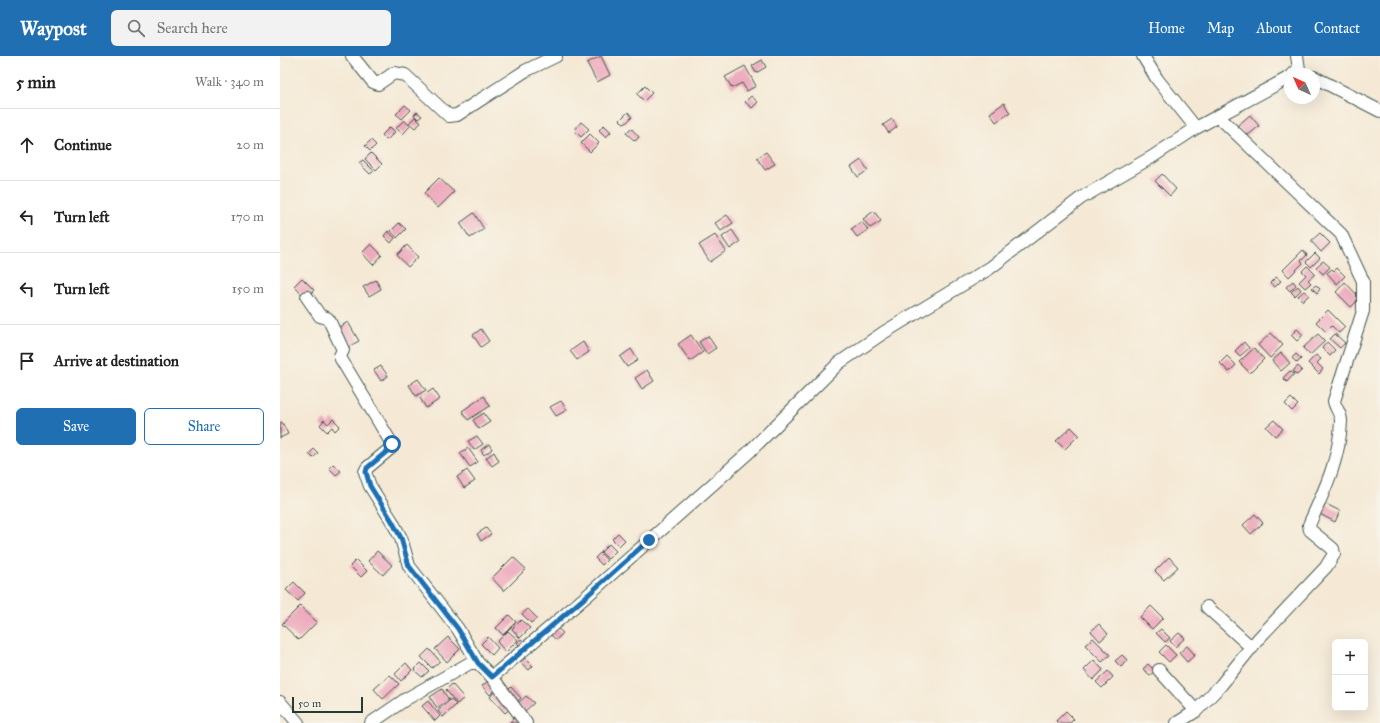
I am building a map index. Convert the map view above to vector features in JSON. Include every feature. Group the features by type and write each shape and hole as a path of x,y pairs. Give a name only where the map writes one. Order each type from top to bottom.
{"street":[{"path":"352,56 373,82 378,84 394,73 405,75 449,116 457,115 525,71 556,56"},
{"path":"1143,56 1157,80 1196,128"},
{"path":"1298,56 1298,68"},
{"path":"1320,80 1380,110"},
{"path":"492,677 589,594 748,453 839,363 990,268 1081,198 1152,157 1196,128 1284,81"},
{"path":"1177,723 1196,711 1298,594 1326,567 1334,554 1333,549 1310,530 1309,525 1326,489 1335,458 1341,420 1340,413 1335,406 1334,401 1363,311 1363,281 1341,234 1218,116"},
{"path":"307,297 320,316 329,320 343,350 340,356 341,359 392,444 391,448 367,468 366,472 370,486 401,538 409,566 458,629 478,663 492,677 526,723"},
{"path":"1207,607 1252,648"},
{"path":"371,723 406,699 463,666 470,663 478,663"},
{"path":"1159,670 1196,711"},
{"path":"280,702 298,723"}],"building":[{"path":"601,56 610,75 597,82 587,63"},
{"path":"762,60 766,67 756,73 752,66"},
{"path":"745,66 756,86 747,91 742,83 732,88 725,77"},
{"path":"645,86 652,93 644,101 637,94"},
{"path":"751,96 758,102 752,108 745,102"},
{"path":"1004,103 1010,113 996,122 990,113"},
{"path":"405,105 411,110 402,119 396,114"},
{"path":"417,112 422,116 418,119 414,115"},
{"path":"628,112 632,117 625,124 620,120"},
{"path":"1250,115 1259,126 1246,137 1237,126"},
{"path":"415,117 421,123 415,128 409,123"},
{"path":"892,119 897,127 889,133 883,125"},
{"path":"404,120 410,126 403,134 396,128"},
{"path":"581,122 589,129 581,137 574,130"},
{"path":"604,125 611,132 606,137 599,130"},
{"path":"390,127 395,132 387,140 382,135"},
{"path":"631,128 639,137 635,141 626,133"},
{"path":"590,134 599,143 590,152 581,143"},
{"path":"371,140 376,145 370,151 365,146"},
{"path":"766,152 775,164 765,170 757,158"},
{"path":"371,153 382,164 376,170 365,159"},
{"path":"363,160 374,171 370,174 359,163"},
{"path":"861,160 868,170 858,177 851,167"},
{"path":"1162,174 1176,189 1170,196 1155,181"},
{"path":"439,178 454,192 438,208 424,193"},
{"path":"874,211 881,221 870,228 863,219"},
{"path":"474,213 484,229 470,238 460,223"},
{"path":"727,215 733,223 721,231 715,223"},
{"path":"862,222 868,230 857,237 851,229"},
{"path":"399,223 406,229 397,238 391,231"},
{"path":"732,230 740,242 730,249 722,237"},
{"path":"388,231 395,238 391,243 384,236"},
{"path":"1320,233 1330,243 1321,252 1311,241"},
{"path":"715,235 726,251 710,262 699,245"},
{"path":"371,244 382,255 373,265 362,253"},
{"path":"407,245 418,257 408,267 397,255"},
{"path":"1303,250 1307,255 1301,261 1303,263 1289,277 1283,270"},
{"path":"1315,253 1320,258 1311,267 1306,262"},
{"path":"1323,261 1330,267 1323,274 1316,267"},
{"path":"1307,266 1315,274 1308,280 1311,283 1305,288 1299,282 1306,275 1302,271"},
{"path":"1337,268 1345,276 1337,284 1327,273 1332,269 1334,271"},
{"path":"1276,277 1281,281 1275,287 1270,283"},
{"path":"302,278 314,290 305,298 294,286"},
{"path":"376,280 381,289 369,296 363,287"},
{"path":"1293,281 1296,285 1290,291 1286,287"},
{"path":"1345,282 1360,298 1351,307 1336,292"},
{"path":"1316,285 1320,289 1317,293 1312,288"},
{"path":"1298,286 1301,290 1295,296 1291,292"},
{"path":"1304,291 1309,295 1303,301 1298,296"},
{"path":"1328,310 1345,327 1339,333 1332,326 1326,332 1316,322"},
{"path":"348,322 359,341 348,347 338,328"},
{"path":"481,329 489,341 481,347 473,335"},
{"path":"1297,329 1303,335 1297,341 1291,335"},
{"path":"1271,333 1283,345 1270,358 1258,345"},
{"path":"1318,334 1325,341 1310,355 1303,348"},
{"path":"1335,334 1345,343 1340,348 1330,339"},
{"path":"691,335 703,352 690,361 678,344"},
{"path":"708,336 716,348 707,354 699,342"},
{"path":"583,342 589,352 577,360 570,351"},
{"path":"1244,342 1249,348 1240,356 1235,351"},
{"path":"1327,342 1335,350 1330,356 1322,348"},
{"path":"1254,348 1264,359 1250,373 1239,362"},
{"path":"631,349 638,360 627,367 620,357"},
{"path":"1281,353 1290,363 1281,371 1272,361"},
{"path":"1296,354 1301,359 1297,363 1292,358"},
{"path":"1316,355 1321,359 1317,363 1323,369 1319,374 1308,363"},
{"path":"1227,356 1236,365 1229,372 1220,363"},
{"path":"381,366 388,376 381,381 374,370"},
{"path":"1298,366 1302,370 1297,375 1293,371"},
{"path":"647,370 654,381 642,389 635,378"},
{"path":"1290,371 1294,374 1287,382 1283,378"},
{"path":"418,379 426,390 416,396 409,385"},
{"path":"433,389 440,399 426,408 420,398"},
{"path":"484,396 490,406 468,420 462,411"},
{"path":"1291,398 1298,405 1292,411 1285,404"},
{"path":"561,401 567,410 556,416 550,407"},
{"path":"484,413 490,422 479,429 473,420"},
{"path":"333,419 340,426 335,431 332,427 327,432 320,425 324,420 328,424"},
{"path":"1274,420 1283,429 1275,436 1266,427"},
{"path":"282,422 288,434 280,438 280,423"},
{"path":"1071,427 1079,435 1065,449 1056,441"},
{"path":"477,436 483,444 474,450 468,441"},
{"path":"489,444 492,449 484,455 481,450"},
{"path":"468,448 478,462 470,467 460,453"},
{"path":"314,449 318,453 313,458 309,454"},
{"path":"494,452 499,461 492,466 486,458"},
{"path":"333,464 341,471 336,475 329,468"},
{"path":"467,470 475,481 464,488 457,477"},
{"path":"1326,504 1340,511 1335,522 1320,514"},
{"path":"1255,514 1263,523 1251,534 1243,525"},
{"path":"486,528 491,534 481,541 477,534"},
{"path":"618,533 625,540 619,546 612,539"},
{"path":"609,544 616,551 608,559 601,552"},
{"path":"377,551 392,565 383,575 368,561"},
{"path":"600,553 607,560 602,565 595,558"},
{"path":"513,557 526,569 504,591 492,578"},
{"path":"1169,557 1178,567 1164,580 1155,571"},
{"path":"356,560 367,571 361,577 350,566"},
{"path":"294,582 305,593 298,601 286,590"},
{"path":"300,606 317,622 299,640 282,624"},
{"path":"1151,606 1163,618 1152,629 1140,617"},
{"path":"528,609 537,618 531,623 522,614"},
{"path":"509,615 516,622 503,635 496,628"},
{"path":"521,620 530,628 520,638 512,629"},
{"path":"1099,624 1108,634 1100,641 1091,631"},
{"path":"557,628 563,633 556,640 550,634"},
{"path":"1161,629 1170,638 1165,642 1156,633"},
{"path":"508,631 518,640 506,652 497,642"},
{"path":"1179,633 1185,638 1175,647 1170,641"},
{"path":"448,637 460,649 447,662 435,649"},
{"path":"488,637 498,648 492,655 481,644"},
{"path":"1093,638 1110,655 1102,662 1085,645"},
{"path":"521,639 527,645 523,649 517,643"},
{"path":"1166,645 1176,655 1169,662 1159,652"},
{"path":"1187,646 1195,655 1187,662 1179,653"},
{"path":"429,649 440,661 432,668 421,657"},
{"path":"1122,655 1127,660 1121,667 1115,661"},
{"path":"525,658 533,666 529,670 520,662"},
{"path":"1094,660 1103,670 1093,680 1084,670"},
{"path":"406,663 412,670 401,681 395,674"},
{"path":"421,663 429,671 422,677 414,670"},
{"path":"1148,664 1155,671 1150,675 1143,669"},
{"path":"1108,671 1113,677 1102,688 1096,682"},
{"path":"390,675 399,684 383,699 374,689"},
{"path":"487,682 495,690 490,695 482,686"},
{"path":"452,684 464,698 457,704 446,690"},
{"path":"511,687 521,698 515,704 505,693"},
{"path":"442,689 449,700 437,708 430,697"},
{"path":"495,691 511,708 505,713 490,697"},
{"path":"526,696 534,703 524,712 517,704"},
{"path":"451,699 456,705 443,717 438,711"},
{"path":"428,701 440,716 435,721 422,706"},
{"path":"1066,711 1074,719 1070,723 1059,723 1056,721"},
{"path":"516,716 522,723 509,723"}],"route":[{"path":"392,444 391,448 367,468 366,472 370,486 401,538 409,566 421,584 458,629 478,663 492,677 589,594 649,540"}]}
